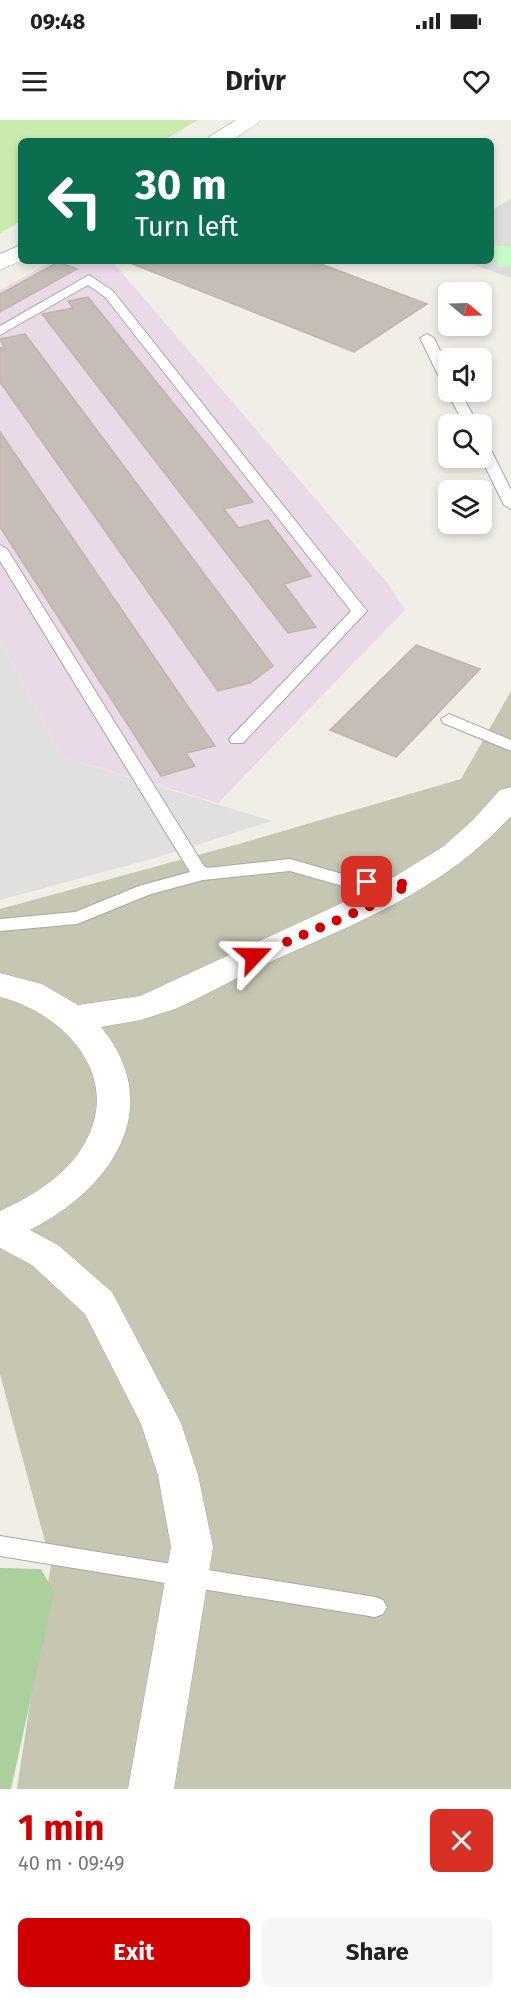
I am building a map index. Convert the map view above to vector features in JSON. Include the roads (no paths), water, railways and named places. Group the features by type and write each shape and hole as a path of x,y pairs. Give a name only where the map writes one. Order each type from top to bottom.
{"street":[{"path":"221,138 250,120"},
{"path":"0,264 18,254"},
{"path":"74,1017 113,1014 152,1004 254,956 377,903 434,870 493,820 511,797"},
{"path":"0,985 42,998 74,1017 98,1043 112,1073 114,1106 108,1132 95,1158 70,1187 36,1211 0,1229"},
{"path":"0,1229 45,1255 99,1303 161,1423 177,1475 192,1547 151,1789"}],"lane":[{"path":"0,331 89,279 109,294 359,611 237,739"},
{"path":"427,338 438,361"},
{"path":"492,466 511,505"},
{"path":"0,549 198,870 203,874"},
{"path":"449,719 511,746"},
{"path":"0,925 77,918 145,890 203,874 290,865 346,881 410,884"},
{"path":"0,1546 375,1607"}]}
